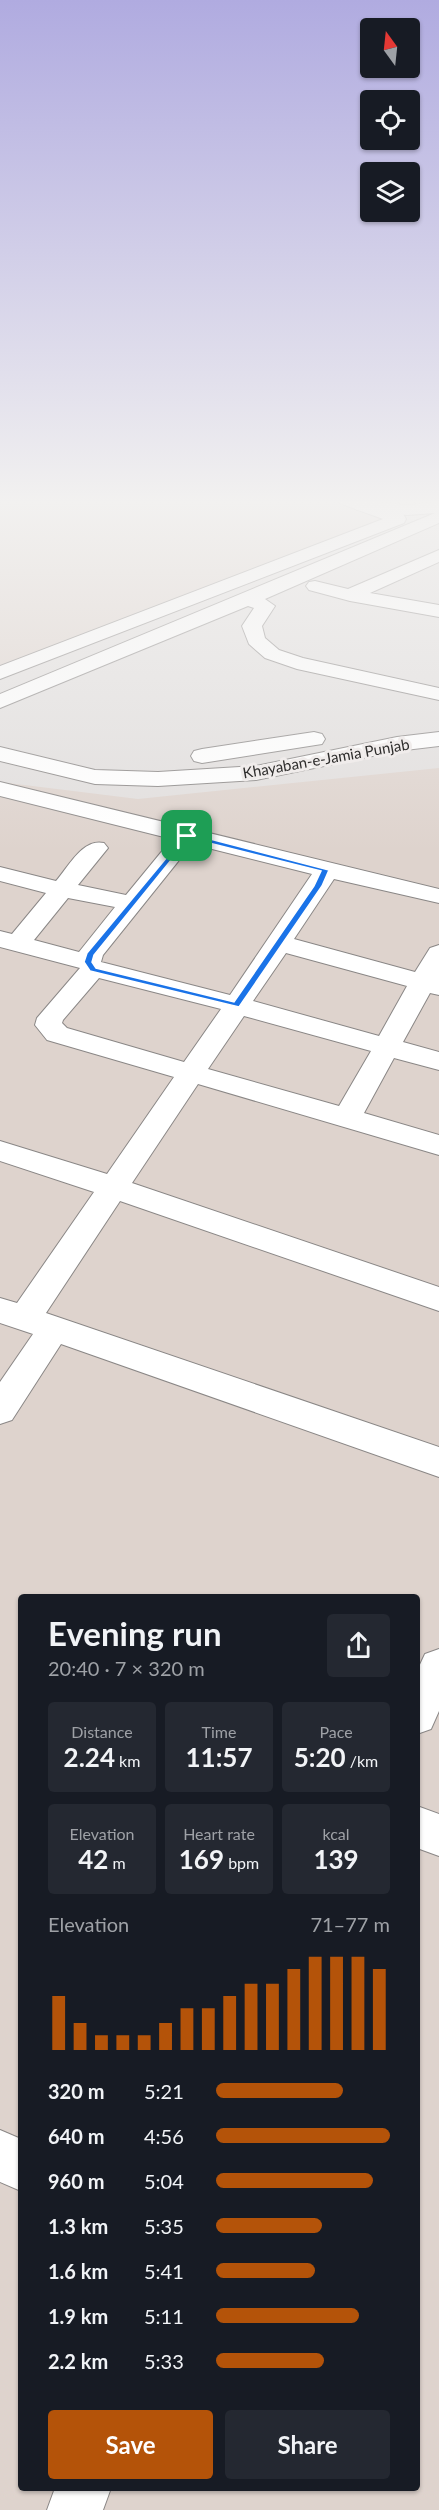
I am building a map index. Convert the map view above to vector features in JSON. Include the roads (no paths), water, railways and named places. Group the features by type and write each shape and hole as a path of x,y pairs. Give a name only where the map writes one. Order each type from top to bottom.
{"main road":[{"path":"0,702 92,664 221,616"},
{"path":"0,717 227,616"},
{"path":"254,616 252,626 256,640 272,654 297,663 439,694"},
{"name":"Khayaban-e-Jamia Punjab","path":"0,735 21,743 74,756 150,762 439,723"},
{"name":"Khayaban-e-Jamia Punjab","path":"0,754 95,777 158,779 256,773 397,744 439,739"},
{"path":"0,768 95,777"}],"street":[{"path":"0,673 142,616"},
{"path":"92,664 151,616"},
{"path":"0,789 187,836 322,878 439,919"},
{"path":"187,836 90,954 91,965 50,1018 48,1024 51,1030 57,1034 439,1145"},
{"path":"96,848 60,890 9,941 439,1061"},
{"path":"0,874 60,890 131,903"},
{"path":"322,878 439,896"},
{"path":"0,1410 26,1319 322,878"},
{"path":"279,944 431,984"},
{"path":"347,1118 387,1046 431,984 439,953"},
{"path":"0,1151 113,1187 439,1299"},
{"path":"26,1319 439,1462"},
{"path":"420,1708 439,1667"},
{"path":"420,1828 439,1835"},
{"path":"0,2155 18,2164"},
{"path":"75,2510 82,2491"}]}
